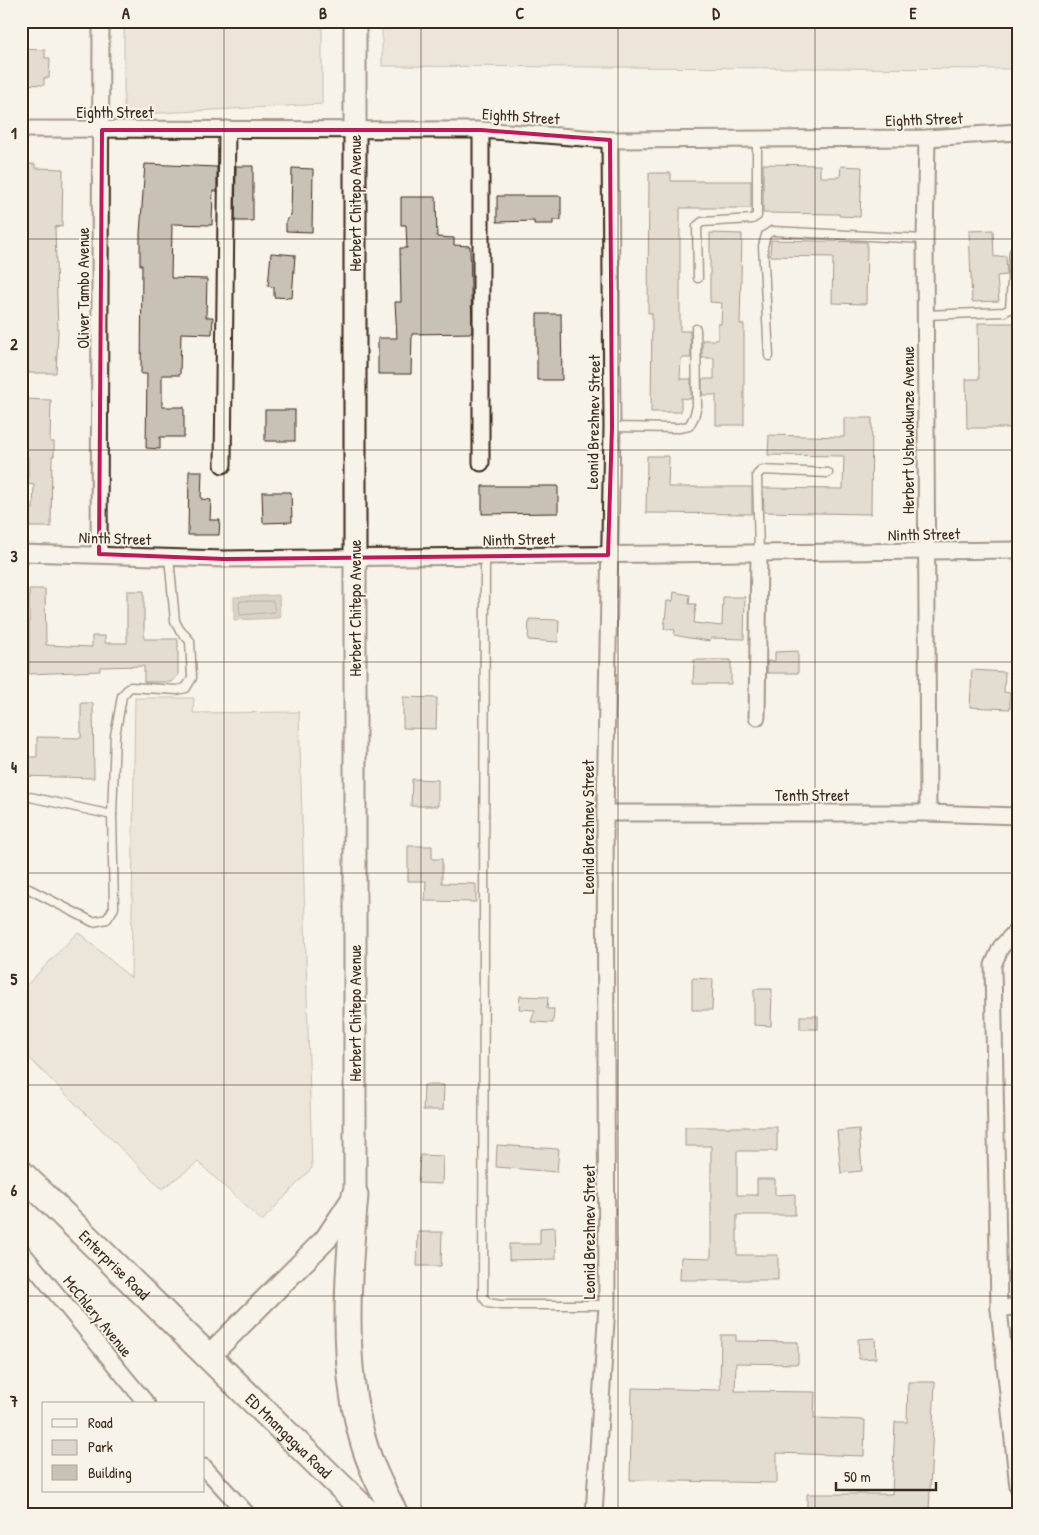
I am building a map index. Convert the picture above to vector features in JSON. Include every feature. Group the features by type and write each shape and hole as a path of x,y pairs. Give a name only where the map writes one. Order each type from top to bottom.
{"highway":[{"name":"Enterprise Road","path":"21,1173 85,1233 208,1357"},
{"path":"355,1195 348,1280 353,1393 362,1437 381,1487 395,1514"},
{"name":"ED Mnangagwa Road","path":"208,1357 369,1514"}],"main road":[{"name":"Herbert Chitepo Avenue","path":"355,1195 354,128 356,21"},
{"path":"208,1357 326,1239 355,1195"}],"street":[{"name":"Oliver Tambo Avenue","path":"98,554 102,130 101,21"},
{"name":"Eighth Street","path":"21,128 102,130 354,128 480,130 610,140 927,138 1018,132"},
{"path":"223,465 227,129"},
{"path":"480,130 481,463"},
{"name":"Herbert Ushewokunze Avenue","path":"927,138 925,315 928,813"},
{"name":"Leonid Brezhnev Street","path":"594,1514 607,1305 606,813 608,556 612,427 610,140"},
{"name":"Ninth Street","path":"21,553 224,559 1018,550"},
{"path":"757,717 759,553"},
{"name":"Tenth Street","path":"606,813 928,813 1018,816"},
{"path":"1018,929 1001,947 993,965 999,1309 1018,1487"},
{"name":"McChlery Avenue","path":"21,1251 145,1402"},
{"path":"999,1309 1018,1306"},
{"path":"205,1468 247,1514"}],"lane":[{"path":"698,278 697,226 702,222 752,219 757,216 757,140"},
{"path":"769,356 763,246 766,235 772,231 925,239"},
{"path":"925,315 1004,312 1010,309 1014,252"},
{"path":"612,427 679,428 689,426 697,406 696,329"},
{"path":"759,553 758,475 762,470 828,473"},
{"path":"21,890 27,888 94,922 107,919 114,908 112,815 115,736 122,696 130,687 177,690 186,688 192,678 190,641 179,629 175,621 169,557"},
{"path":"485,557 483,1297 488,1303 501,1305 607,1305"},
{"path":"21,795 112,815"}],"highlighted area":[{"path":"102,130 481,130 610,140 612,427 608,555 224,559 99,554"}],"green space":[{"path":"124,21 322,21 322,104 124,115"},
{"path":"382,21 1018,21 1018,69 382,66"},
{"path":"135,698 194,698 193,713 299,712 312,1168 262,1221 198,1162 162,1189 21,1050 21,991 78,932 131,978"}],"water":[{"path":"279,595 280,618 234,620 234,597"}],"building":[{"path":"21,49 45,50 45,58 50,58 49,78 44,78 44,85 21,84"},
{"path":"24,164 35,164 35,168 63,169 62,226 55,227 58,333 56,373 21,373 21,171 23,171"},
{"path":"145,164 217,167 217,191 213,191 212,225 172,224 171,278 207,279 206,317 213,317 212,334 181,333 180,375 162,375 162,407 184,407 184,437 160,437 160,449 146,448 147,374 141,374 142,265 140,265 140,234"},
{"path":"763,164 820,165 820,177 840,177 841,166 862,167 860,217 839,216 839,214 763,213"},
{"path":"236,166 253,166 253,221 235,221"},
{"path":"292,168 313,169 312,232 286,231 286,220 291,215"},
{"path":"649,173 671,173 671,181 751,181 751,208 680,208 680,331 690,331 691,358 681,358 680,379 691,379 691,399 681,398 681,412 651,412 652,313 648,313"},
{"path":"497,196 561,196 561,220 553,220 553,224 534,224 534,221 497,222"},
{"path":"401,197 436,197 437,237 454,238 454,245 470,246 472,333 412,334 411,374 378,374 378,338 397,338 395,302 401,302 400,248 407,248 406,225 401,225"},
{"path":"993,230 994,257 1006,256 1007,275 997,276 999,301 972,302 969,231"},
{"path":"710,233 742,234 740,324 744,324 744,425 716,425 716,395 702,395 702,379 714,379 714,358 702,358 702,340 718,340 718,324 721,324 722,303 710,302"},
{"path":"771,240 867,242 866,304 832,303 833,257 770,256"},
{"path":"271,253 295,255 292,298 274,297 274,287 268,286"},
{"path":"537,314 561,314 562,380 537,380"},
{"path":"978,323 1018,323 1018,428 967,428 966,379 979,379"},
{"path":"21,399 51,400 50,442 54,442 54,456 52,456 51,527 21,527 21,509 33,509 34,485 28,484 28,456 21,456"},
{"path":"265,410 295,410 295,441 265,441"},
{"path":"844,418 872,418 871,514 764,512 763,488 843,489 844,456 768,455 769,435 844,437"},
{"path":"647,456 669,456 668,487 752,487 752,514 646,513"},
{"path":"189,471 202,471 201,499 211,500 210,520 220,520 219,535 188,535"},
{"path":"482,486 558,486 558,513 482,514"},
{"path":"262,492 291,492 292,522 263,523"},
{"path":"29,589 45,589 46,645 92,647 92,636 105,636 105,643 127,643 127,591 144,591 144,639 178,639 178,676 171,682 144,682 144,666 100,667 100,671 29,674"},
{"path":"674,592 690,595 689,604 696,604 694,623 722,626 723,597 745,597 744,639 711,638 710,641 674,635 675,630 664,629 667,601 673,601"},
{"path":"529,619 559,620 558,642 528,640"},
{"path":"798,651 798,673 767,673 767,661 775,661 775,652"},
{"path":"694,660 731,660 731,684 693,684"},
{"path":"972,670 1005,672 1004,692 1010,693 1010,709 970,707"},
{"path":"403,697 437,698 436,729 403,728"},
{"path":"81,703 93,703 94,778 21,776 21,757 37,757 37,737 81,738"},
{"path":"412,779 438,780 438,806 411,806"},
{"path":"408,846 432,846 432,859 442,859 442,883 476,884 476,902 425,901 426,881 408,881"},
{"path":"692,978 713,979 712,1010 692,1010"},
{"path":"754,989 772,989 771,1026 754,1025"},
{"path":"520,996 548,997 547,1009 554,1009 553,1023 531,1022 535,1010 519,1009"},
{"path":"800,1016 818,1016 818,1029 800,1029"},
{"path":"424,1085 444,1085 443,1110 423,1110"},
{"path":"685,1127 777,1127 777,1151 737,1151 737,1195 757,1195 757,1179 775,1179 775,1195 795,1194 795,1215 737,1215 737,1255 778,1255 778,1280 680,1280 681,1257 711,1258 711,1146 685,1146"},
{"path":"859,1129 862,1171 841,1173 837,1131"},
{"path":"497,1145 559,1149 557,1172 496,1167"},
{"path":"420,1155 443,1156 442,1184 418,1183"},
{"path":"555,1227 556,1259 509,1260 509,1244 540,1244 540,1228"},
{"path":"418,1232 442,1232 441,1266 417,1266"},
{"path":"721,1335 736,1335 736,1341 798,1342 798,1364 736,1363 735,1391 815,1392 814,1418 865,1420 864,1456 777,1453 777,1483 630,1480 632,1388 720,1390"},
{"path":"875,1338 876,1358 859,1359 858,1339"},
{"path":"908,1382 935,1382 929,1512 807,1512 807,1494 892,1494 895,1422 907,1422"}]}
